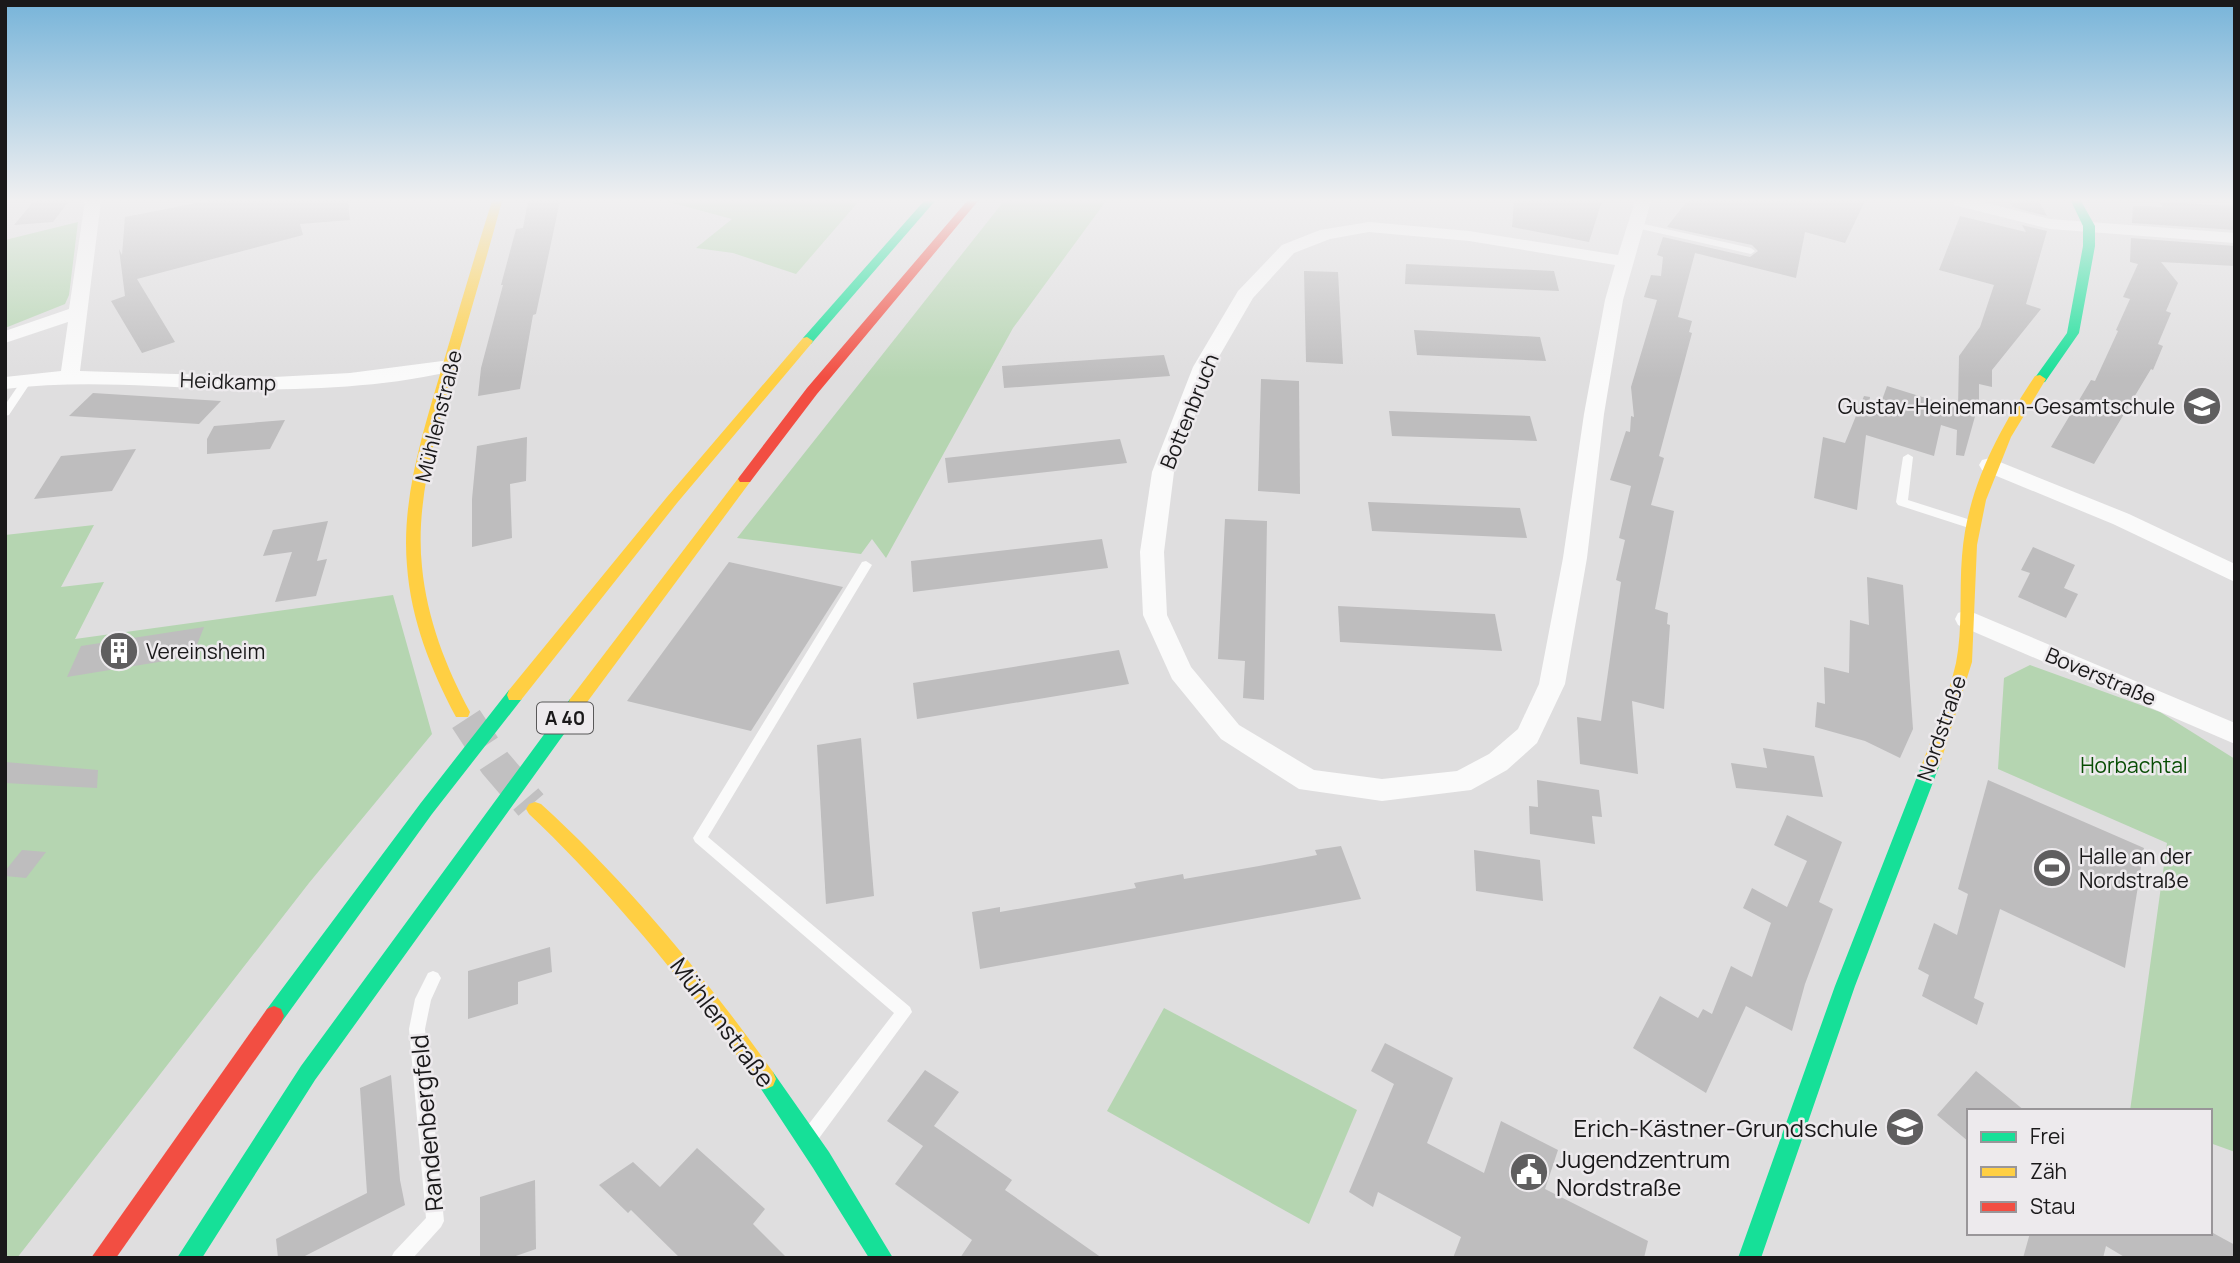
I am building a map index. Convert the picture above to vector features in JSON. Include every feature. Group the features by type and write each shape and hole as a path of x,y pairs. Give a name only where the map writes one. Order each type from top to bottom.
{"main road":[{"name":"Mühlenstraße","path":"462,712 445,681 423,621 413,546 416,502 430,432 480,260"},
{"name":"A 40","path":"102,1258 236,1067 426,809 762,393 878,260"},
{"name":"A 40","path":"188,1258 308,1073 635,622 812,391 922,260"},
{"name":"Nordstraße","path":"1749,1258 1845,986 1936,751 1964,661 1970,543 1990,465 2020,409 2073,334 2086,260"},
{"name":"Mühlenstraße","path":"535,809 681,964 743,1045 808,1139 882,1258"}],"street":[{"path":"70,375 86,260"},
{"name":"Bottenbruch","path":"1278,260 1245,295 1203,367 1163,472 1152,552 1154,615 1181,672 1230,732 1309,781 1382,790 1461,782 1498,762 1528,736 1552,684 1575,558 1594,414 1614,300 1625,261 1618,260"},
{"path":"5,337 79,312"},
{"name":"Heidkamp","path":"5,383 70,375 284,383 376,377 450,366"},
{"path":"1990,465 2121,519 2235,574"},
{"name":"Boverstraße","path":"1967,619 2235,734"}],"lane":[{"path":"5,414 28,379"},
{"path":"1908,457 1902,502 1973,525"},
{"path":"808,1139 904,1012 700,838 866,565"},
{"name":"Randenbergfeld","path":"400,1258 435,1221 416,1029 423,999 433,978"}],"green space":[{"path":"5,260 73,260 69,295 65,304 5,328"},
{"path":"754,260 808,260 796,274"},
{"path":"957,260 1063,260 1013,328 886,558 872,539 861,554 737,538"},
{"path":"94,525 61,587 104,582 75,639 393,595 432,734 309,883 17,1258 5,1258 5,535"},
{"name":"Horbachtal","path":"2030,665 2160,712 2235,759 2235,1152 2212,1144 2212,1109 2130,1109 2167,843 1998,769 2004,678"},
{"path":"1164,1008 1357,1110 1309,1224 1107,1111"}],"building":[{"path":"120,260 209,260 137,279 175,342 142,353 111,301 125,296"},
{"path":"508,260 547,260 536,314 533,315 520,389 478,396 481,368"},
{"path":"1663,260 1693,260 1678,317 1692,321 1689,332 1692,333 1659,456 1664,458 1651,505 1674,511 1655,609 1668,613 1667,624 1670,625 1664,709 1632,701 1638,774 1580,764 1577,717 1601,721 1621,582 1616,580 1625,540 1619,538 1631,486 1610,480 1626,431 1630,432 1631,416 1634,417 1631,387 1657,300 1644,297 1651,275 1661,276"},
{"path":"1723,260 1800,260 1796,278"},
{"path":"1943,260 2039,260 2026,304 2041,309 1992,370 1992,387 1979,384 1979,402 1964,456 1956,455 1957,430 1941,425 1934,456 1866,435 1857,510 1814,498 1823,437 1845,443 1864,396 1870,397 1868,412 1877,414 1887,386 1958,408 1959,356 1980,327 1994,285 1939,270"},
{"path":"2235,260 2235,266 2161,262 2178,283 2166,311 2171,313 2158,344 2163,346 2153,370 2151,369 2094,464 2051,447 2091,380 2095,381 2118,331 2116,330 2130,299 2123,297 2138,264 2130,262"},
{"path":"1406,264 1554,271 1559,291 1405,284"},
{"path":"1304,271 1338,272 1343,364 1306,362"},
{"path":"1414,330 1540,337 1546,361 1417,355"},
{"path":"1164,355 1170,376 1004,388 1002,366"},
{"path":"1261,379 1299,381 1300,494 1258,491"},
{"path":"93,393 221,401 199,424 69,416"},
{"path":"1389,411 1530,416 1537,441 1392,436"},
{"path":"285,420 270,449 207,454 207,439 214,426"},
{"path":"527,437 526,481 510,484 512,538 472,547 472,499 477,446"},
{"path":"1120,439 1127,463 948,483 945,458"},
{"path":"136,449 112,491 34,499 61,456"},
{"path":"1368,502 1520,508 1527,538 1372,531"},
{"path":"1225,519 1267,521 1264,700 1243,698 1245,661 1218,659"},
{"path":"328,521 317,561 327,559 316,596 275,602 292,552 263,556 273,530"},
{"path":"1102,539 1108,568 913,592 911,561"},
{"path":"2033,547 2075,565 2064,588 2078,594 2066,618 2018,597 2030,573 2021,570"},
{"path":"729,562 843,587 751,731 627,701"},
{"path":"1867,577 1903,585 1913,729 1900,758 1865,741 1815,727 1817,702 1825,704 1824,667 1849,673 1850,620 1869,625"},
{"path":"1338,606 1495,614 1502,651 1340,642"},
{"name":"Vereinsheim","path":"204,627 195,650 186,651 183,658 67,677 81,646"},
{"path":"1119,650 1129,684 917,719 913,683"},
{"path":"861,738 874,896 826,904 817,745"},
{"path":"1763,748 1814,756 1823,797 1736,788 1731,763 1767,768"},
{"path":"5,762 98,770 97,788 5,783"},
{"path":"1537,780 1599,790 1602,817 1592,816 1595,844 1530,834 1529,806 1538,807"},
{"name":"Halle an der Nordstraße","path":"1988,780 2144,848 2125,968 2000,909 1974,998 1984,1003 1977,1025 1922,996 1929,975 1918,969 1934,923 1957,935 1968,894 1958,889"},
{"path":"1787,815 1842,842 1819,902 1833,909 1805,984 1792,1031 1746,1006 1706,1093 1633,1048 1660,996 1698,1018 1703,1009 1712,1014 1731,966 1752,977 1771,923 1743,908 1752,888 1787,907 1807,861 1774,845"},
{"path":"1341,846 1361,899 980,969 972,912 1000,907 1000,912 1136,888 1134,883 1183,874 1184,879 1259,866 1317,855 1315,850"},
{"path":"22,850 46,852 26,878 5,876 5,871"},
{"path":"1474,850 1540,860 1543,901 1476,891"},
{"path":"550,947 552,972 518,982 518,1004 468,1019 468,971"},
{"path":"1385,1043 1453,1078 1427,1143 1484,1173 1501,1121 1558,1150 1545,1189 1648,1241 1644,1258 1453,1258 1461,1237 1378,1192 1373,1207 1349,1192 1394,1084 1371,1071"},
{"path":"925,1070 959,1092 934,1126 1012,1180 1005,1190 1102,1258 960,1258 972,1240 895,1184 923,1146 887,1121"},
{"path":"1976,1071 2023,1109 1967,1109 1967,1140 1937,1115"},
{"path":"391,1075 400,1180 405,1205 301,1258 278,1258 276,1239 367,1193 360,1088"},
{"path":"697,1148 765,1209 753,1224 787,1258 680,1258 631,1210 628,1213 599,1185 633,1162 660,1187"},
{"path":"535,1180 536,1249 510,1258 480,1258 480,1197"},
{"path":"2213,1233 2235,1245 2235,1258 2126,1258 2106,1246 2103,1258 2023,1258 2029,1235"}],"tunnel":[{"path":"466,719 495,763 531,805"}],"traffic: fast":[{"path":"807,341 878,260"},
{"path":"2040,379 2073,333 2086,260"},
{"path":"274,1016 426,809 515,695"},
{"path":"188,1258 308,1073 576,704"},
{"path":"1749,1258 1845,986 1931,764"},
{"path":"766,1079 821,1160 882,1258"}],"traffic: slow":[{"path":"462,712 427,632 417,589 413,546 419,479 480,260"},
{"path":"515,695 672,500 807,341"},
{"path":"1931,764 1964,662 1970,545 1979,500 2004,437 2040,379"},
{"path":"576,704 745,479"},
{"path":"535,809 631,910 730,1029 766,1079"}],"traffic: jam":[{"path":"745,479 812,391 923,260"},
{"path":"102,1258 274,1016"}],"place":[{"name":"Gustav-Heinemann-Gesamtschule","path":"2202,406"},
{"name":"Vereinsheim","path":"119,651"},
{"name":"Halle an der Nordstraße","path":"2052,868"},
{"name":"Erich-Kästner-Grundschule","path":"1905,1127"},
{"name":"Jugendzentrum Nordstraße","path":"1529,1172"}]}
